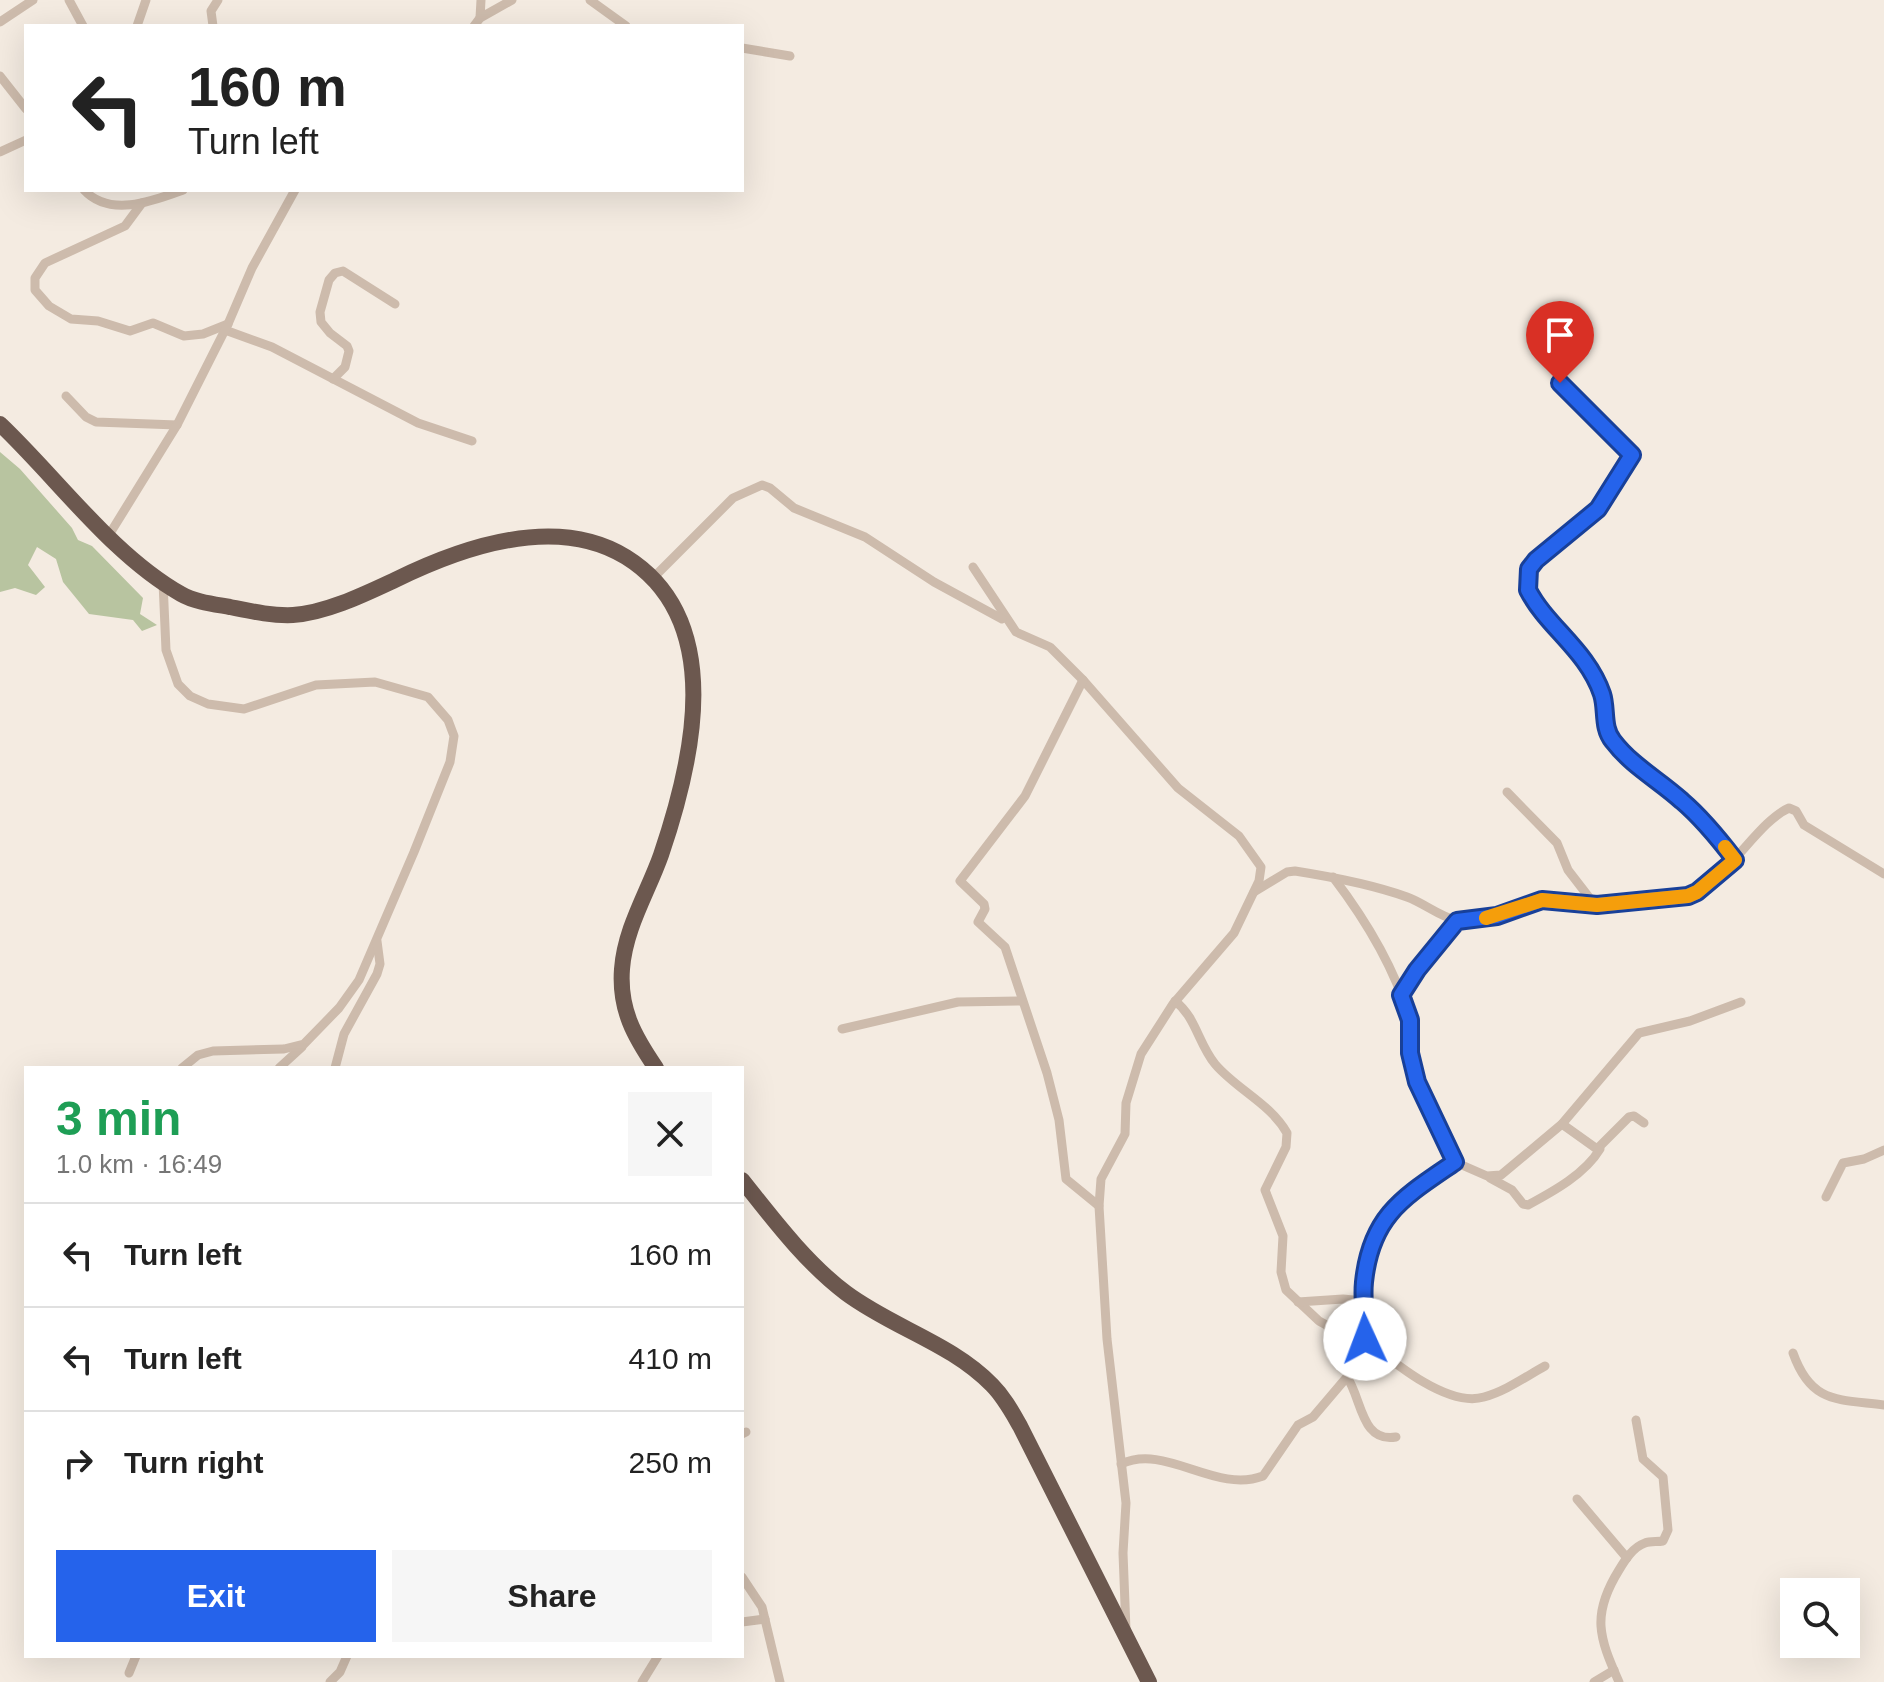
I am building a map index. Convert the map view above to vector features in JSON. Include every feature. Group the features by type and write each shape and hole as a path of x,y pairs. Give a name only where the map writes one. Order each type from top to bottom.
{"highway":[{"path":"0,424 109,535 163,582 184,596 203,602 294,615 340,602 438,559 543,535 594,542 617,552 653,578 669,595 681,620 689,643 693,675 686,759 674,810 660,856 627,938 622,965 621,995 627,1021 655,1066"},
{"path":"744,1182 788,1236 844,1292 869,1309 963,1359 994,1387 1020,1426 1149,1682"}],"street":[{"path":"0,22 33,0"},
{"path":"69,0 82,24"},
{"path":"138,24 146,0"},
{"path":"213,24 211,11 218,0"},
{"path":"477,22 481,0"},
{"path":"477,22 512,0"},
{"path":"590,0 623,24"},
{"path":"744,48 790,56"},
{"path":"0,76 24,106"},
{"path":"0,152 24,141"},
{"path":"87,192 100,202 142,203 177,192"},
{"path":"109,535 177,425 291,193"},
{"path":"142,203 125,226 45,263 35,278 35,290 58,313 71,319 105,323 121,330 153,323 176,335 194,336 227,327 418,423 472,441"},
{"path":"333,379 345,367 349,351 321,322 320,312 329,280 335,273 343,271 395,304"},
{"path":"1560,383 1632,455 1598,509 1529,569 1528,590 1580,654 1599,686 1604,701 1606,728 1613,742 1644,773 1681,800 1735,860"},
{"path":"66,396 86,417 96,422 177,425"},
{"path":"653,578 733,498 762,485 770,488 794,508 865,537 934,582 1005,620 1025,638 1050,647 1178,788 1239,836 1258,858 1262,873 1234,933 1175,1001 1141,1054 1131,1081 1125,1134 1101,1179 1099,1206 1107,1339 1126,1503 1123,1553 1127,1637"},
{"path":"973,567 1005,620"},
{"path":"163,582 166,650 178,684 190,696 208,704 244,709 316,685 375,682 428,697 448,720 454,736 450,762 359,980 339,1008 281,1066"},
{"path":"1083,680 1025,796 960,879 985,907 978,922 1005,947 1040,1049 1059,1120 1066,1179 1099,1206"},
{"path":"1507,792 1557,843 1568,870 1595,905"},
{"path":"1254,892 1291,871 1333,877 1409,897 1457,921 1497,916 1542,900 1595,905 1688,896 1735,860 1778,814 1789,808 1796,811 1804,825 1884,874"},
{"path":"1333,877 1359,912 1401,995 1410,1020 1410,1053 1417,1082 1455,1162 1512,1190 1523,1204 1528,1205 1564,1184 1589,1163 1629,1117 1636,1117 1644,1123"},
{"path":"1401,995 1457,921"},
{"path":"336,1066 344,1034 377,974 380,964 377,941"},
{"path":"842,1029 958,1002 1021,1001"},
{"path":"1175,1001 1190,1015 1201,1047 1216,1066 1264,1107 1287,1133 1286,1147 1265,1190 1283,1236 1281,1282 1298,1302 1319,1321 1364,1342 1421,1381 1465,1397 1482,1398 1545,1366"},
{"path":"1487,1176 1501,1175 1517,1164 1562,1124 1641,1032 1690,1021 1741,1002"},
{"path":"184,1066 198,1055 213,1051 284,1049 304,1044"},
{"path":"1562,1124 1594,1148 1600,1149"},
{"path":"1826,1197 1843,1163 1864,1159 1884,1150"},
{"path":"1121,1464 1139,1459 1167,1463 1232,1480 1263,1476 1298,1425 1313,1417 1347,1377 1364,1342 1367,1267 1386,1215 1400,1200 1455,1162"},
{"path":"1298,1302 1364,1301"},
{"path":"1793,1353 1801,1372 1822,1395 1840,1401 1884,1405"},
{"path":"1347,1377 1369,1427 1381,1437 1396,1437"},
{"path":"1619,1682 1602,1638 1601,1610 1611,1584 1627,1558 1646,1543 1663,1541 1668,1530 1663,1477 1643,1459 1636,1420"},
{"path":"1577,1499 1627,1558"},
{"path":"744,1579 753,1590 765,1619 780,1682"},
{"path":"744,1622 765,1619"},
{"path":"129,1673 135,1658"},
{"path":"330,1682 346,1658"},
{"path":"642,1682 657,1658"},
{"path":"1594,1682 1614,1670"}],"green space":[{"path":"0,452 20,469 72,528 78,540 92,546 143,598 140,614 157,625 142,631 133,620 89,614 63,582 56,559 37,547 28,565 45,587 36,595 15,588 0,592"}],"slow traffic":[{"path":"1486,918 1542,900 1597,905 1688,896 1735,860 1725,847"}],"route":[{"path":"1365,1339 1364,1285 1381,1224 1400,1200 1455,1162 1417,1082 1410,1053 1412,1031 1401,995 1417,970 1457,921 1497,916 1529,902 1542,900 1597,905 1688,896 1735,860 1707,825 1681,800 1644,773 1613,742 1606,728 1604,701 1599,686 1580,654 1532,599 1528,590 1529,569 1598,509 1632,455 1560,383"}]}
